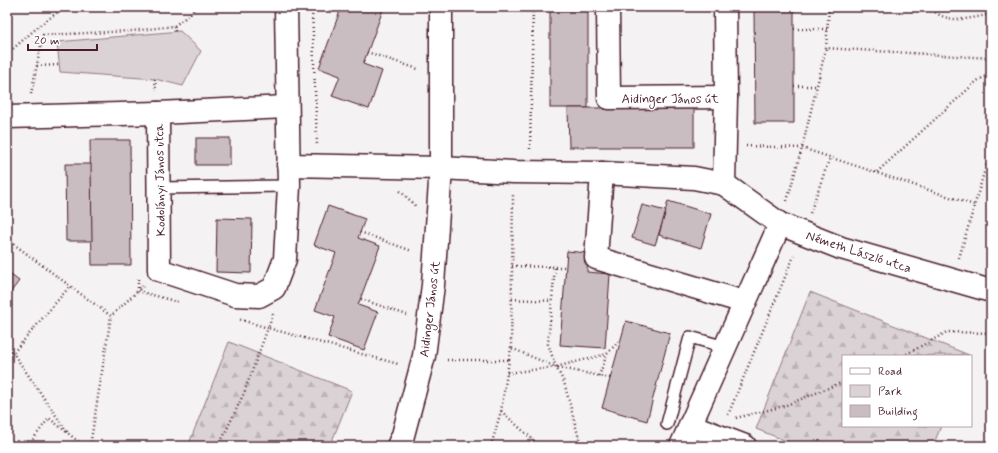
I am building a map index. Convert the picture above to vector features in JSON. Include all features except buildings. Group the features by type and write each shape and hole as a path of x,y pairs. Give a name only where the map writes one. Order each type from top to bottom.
{"street":[{"path":"159,270 235,295 268,302 285,259 288,175 286,7"},
{"name":"Aidinger János út","path":"398,446 403,435 424,356 433,285 441,168 441,7"},
{"name":"Aidinger János út","path":"608,7 609,98 726,97"},
{"path":"288,175 441,168 513,172 602,172 694,178 724,184 726,97 725,7"},
{"path":"158,113 287,107"},
{"name":"Kodolányi János utca","path":"17,117 158,113 160,188 159,270"},
{"path":"602,172 596,258 744,302"},
{"name":"Németh László utca","path":"724,184 780,224 841,248 991,291"},
{"path":"681,446 780,224"},
{"path":"690,425 722,428 745,446"}],"lane":[{"path":"160,188 288,175"},
{"path":"667,424 690,337 725,348"}],"path":[{"path":"7,54 39,26 65,7"},
{"path":"17,117 37,66 43,34 132,31 174,26 193,12 194,7"},
{"path":"312,7 317,144"},
{"path":"530,152 532,7"},
{"path":"780,224 802,148 826,48 828,7"},
{"path":"929,7 944,18 959,20 991,14"},
{"path":"174,26 175,31"},
{"path":"794,30 827,29"},
{"path":"826,48 991,58"},
{"path":"367,52 418,69"},
{"path":"37,66 59,65"},
{"path":"876,172 978,81 991,73"},
{"path":"794,86 817,86"},
{"path":"725,146 739,145 802,148 974,205"},
{"path":"952,280 991,149"},
{"path":"722,428 803,233 830,157"},
{"path":"491,446 502,411 511,348 513,172"},
{"path":"395,190 402,191 414,204 416,209"},
{"path":"360,232 406,249"},
{"path":"7,239 111,316"},
{"path":"512,266 566,267"},
{"path":"555,267 548,344 556,367 564,382 581,446"},
{"path":"90,446 111,316 159,270"},
{"path":"7,360 70,286"},
{"path":"361,298 397,312"},
{"path":"512,299 552,301"},
{"path":"219,446 244,393 268,328 268,302"},
{"path":"268,328 400,365"},
{"path":"905,355 947,332 991,333"},
{"path":"599,376 607,354 620,340"},
{"path":"511,348 556,367 610,378"},
{"path":"7,349 13,353 68,433"},
{"path":"507,373 556,367 607,354"},
{"path":"440,360 509,360"},
{"path":"722,428 784,406 842,382"},
{"path":"502,411 540,446"},
{"path":"28,446 49,418 84,446"}],"green space":[{"path":"180,31 201,51 183,86 155,79 60,72 57,42"},
{"path":"810,292 969,355 842,355 842,427 941,427 933,446 799,446 756,429"},
{"path":"229,342 352,391 330,446 188,446"}]}
